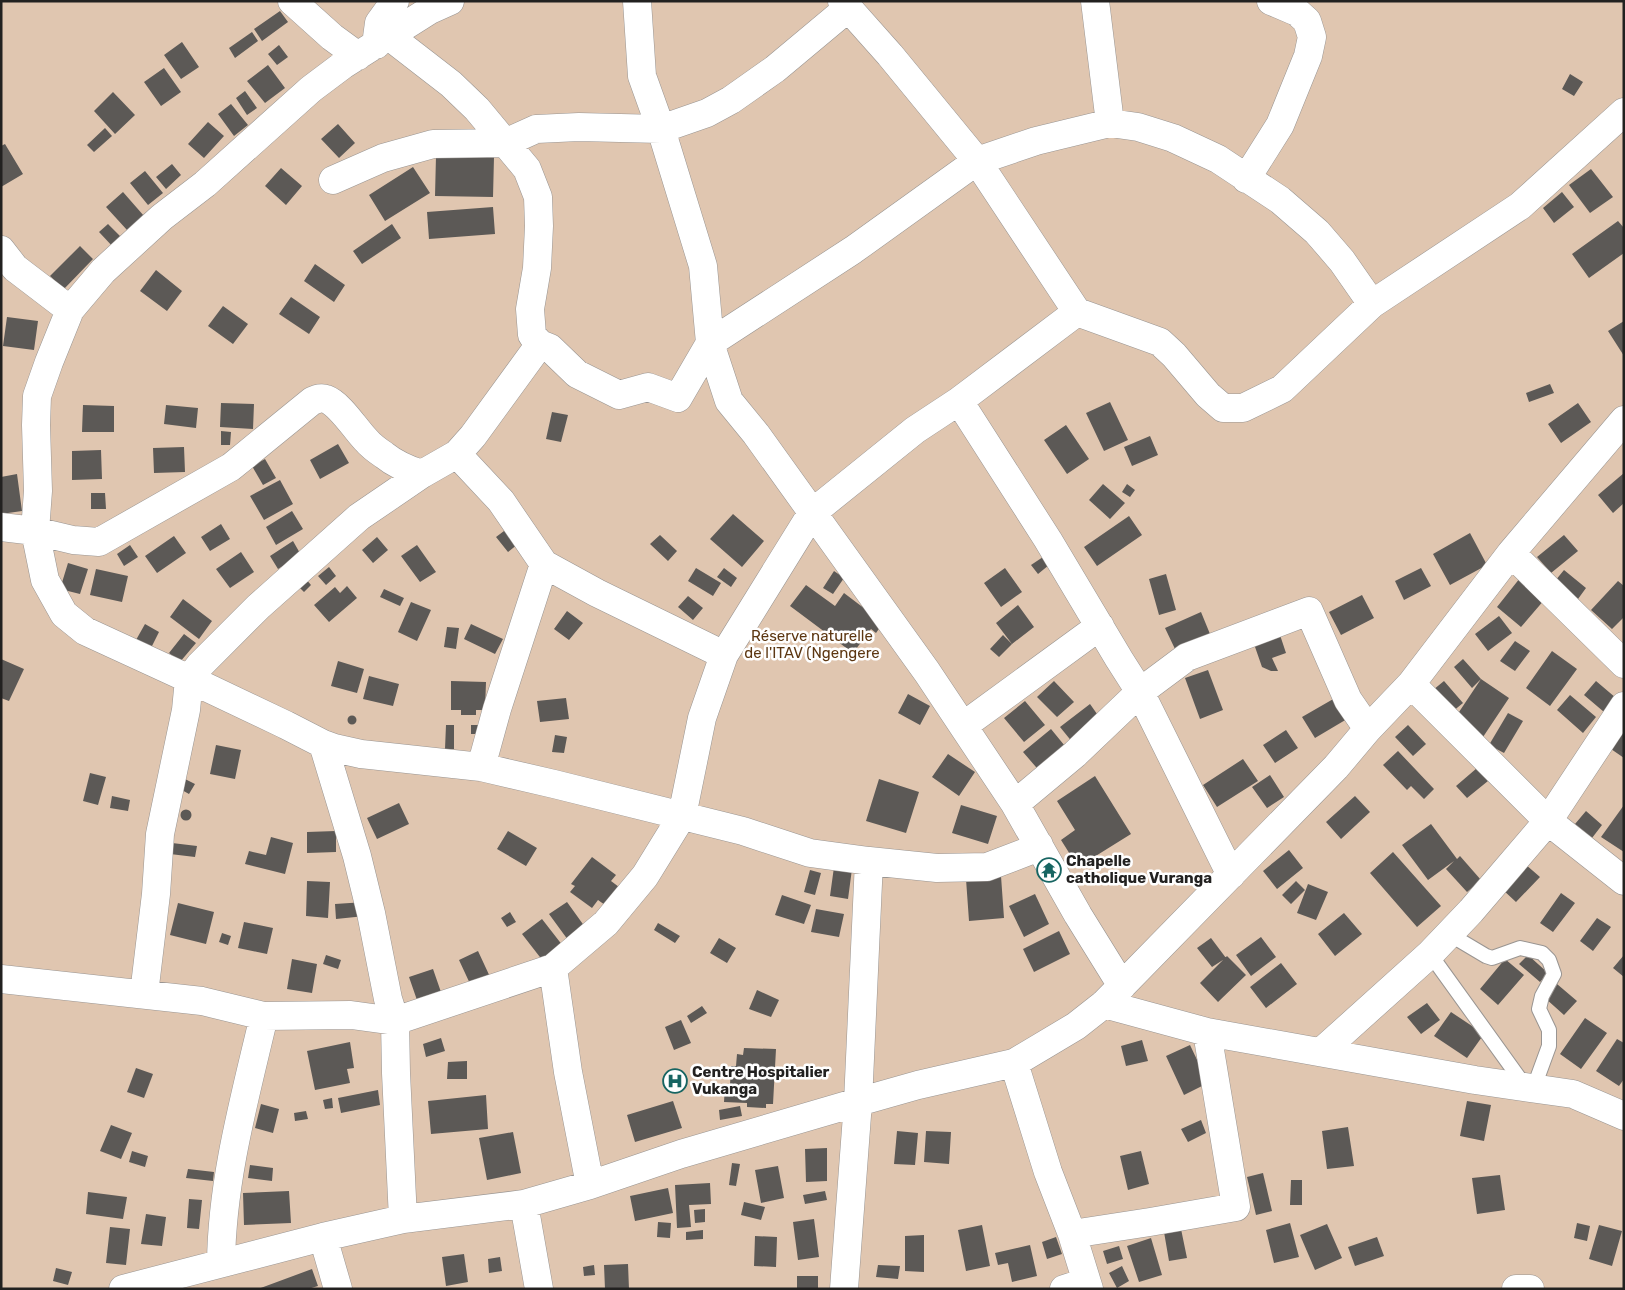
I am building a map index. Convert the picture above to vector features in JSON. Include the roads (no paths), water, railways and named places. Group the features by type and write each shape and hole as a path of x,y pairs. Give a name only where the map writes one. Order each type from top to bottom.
{"street":[{"path":"292,1 332,37 374,46 457,90 477,109 526,169 538,197 537,268 530,310 532,335 540,344 550,348 577,374 619,395 648,388 678,398 710,343 853,250 977,161 1036,141 1110,123 1138,126 1173,138 1218,159 1280,200 1317,232 1342,261 1372,304"},
{"path":"374,46 379,23 395,1"},
{"path":"450,1 430,10 343,65 311,90 205,184 162,217 103,270 70,310 37,396 38,490 35,531 45,580 64,614 84,631 286,724 323,744 362,754 481,767 743,831 810,853 869,861 937,868 987,867 1029,851 1039,845"},
{"path":"637,1 642,76 661,129 703,266 710,343 729,401 756,434 923,665 1015,804 1078,915 1113,995 1207,1032 1475,1080 1573,1094 1624,1116"},
{"path":"1095,1 1110,123"},
{"path":"1246,179 1280,125 1308,56 1312,37 1307,21 1297,12 1271,1"},
{"path":"333,180 383,158 433,144 505,143 536,129 579,127 661,129 707,113 731,100 775,69 845,4 977,161 1077,312 1160,342 1208,395 1223,408 1243,408 1282,389 1372,304 1520,206 1624,112"},
{"path":"1,250 15,268 70,310"},
{"path":"1,979 202,1001 264,1016 351,1015 395,1020 553,968 606,922 645,876 682,816 702,718 724,654 812,513 915,430 959,401 1077,312"},
{"path":"144,994 156,894 160,834 186,710 189,679 200,665 258,607 359,517 422,474 457,454 473,436 540,344"},
{"path":"1,527 35,531 73,540 99,542 231,467 318,398 330,401 356,426 366,440 385,456 408,469 422,474"},
{"path":"959,401 1048,540 1140,692 1231,876"},
{"path":"131,1288 322,1237 403,1219 524,1204 681,1154 858,1102 918,1085 1014,1063 1076,1026 1113,995 1336,767 1368,729 1411,684 1511,553 1624,420"},
{"path":"457,454 501,501 544,564 597,593 724,654"},
{"path":"1511,553 1624,664"},
{"path":"481,767 497,709 544,564"},
{"path":"1015,804 1075,754 1140,692 1187,657 1309,611 1348,700 1368,729"},
{"path":"964,726 1100,626"},
{"path":"1411,684 1548,821 1624,881"},
{"path":"1321,1052 1430,954 1548,821 1624,706"},
{"path":"323,744 357,856 371,913 388,999 395,1020 403,1219"},
{"path":"844,1289 858,1102 869,861"},
{"path":"553,968 568,1072 590,1184"},
{"path":"221,1263 223,1215 231,1166 264,1016"},
{"path":"1072,1234 1236,1207 1207,1032"},
{"path":"1014,1063 1048,1172 1072,1234 1080,1286"},
{"path":"524,1204 539,1289"},
{"path":"322,1237 338,1289"},
{"path":"1516,1289 1530,1289"}],"lane":[{"path":"1430,954 1529,1087 1549,1046 1549,1030 1539,1009 1542,996 1554,974 1549,960 1542,954 1520,948 1492,958 1449,934"}],"place":[{"name":"Chapelle catholique Vuranga","path":"1049,870"},
{"name":"Centre Hospitalier Vukanga","path":"675,1081"}],"park label":[{"name":"Réserve naturelle de l'ITAV (Ngengere","path":"812,644"}]}
